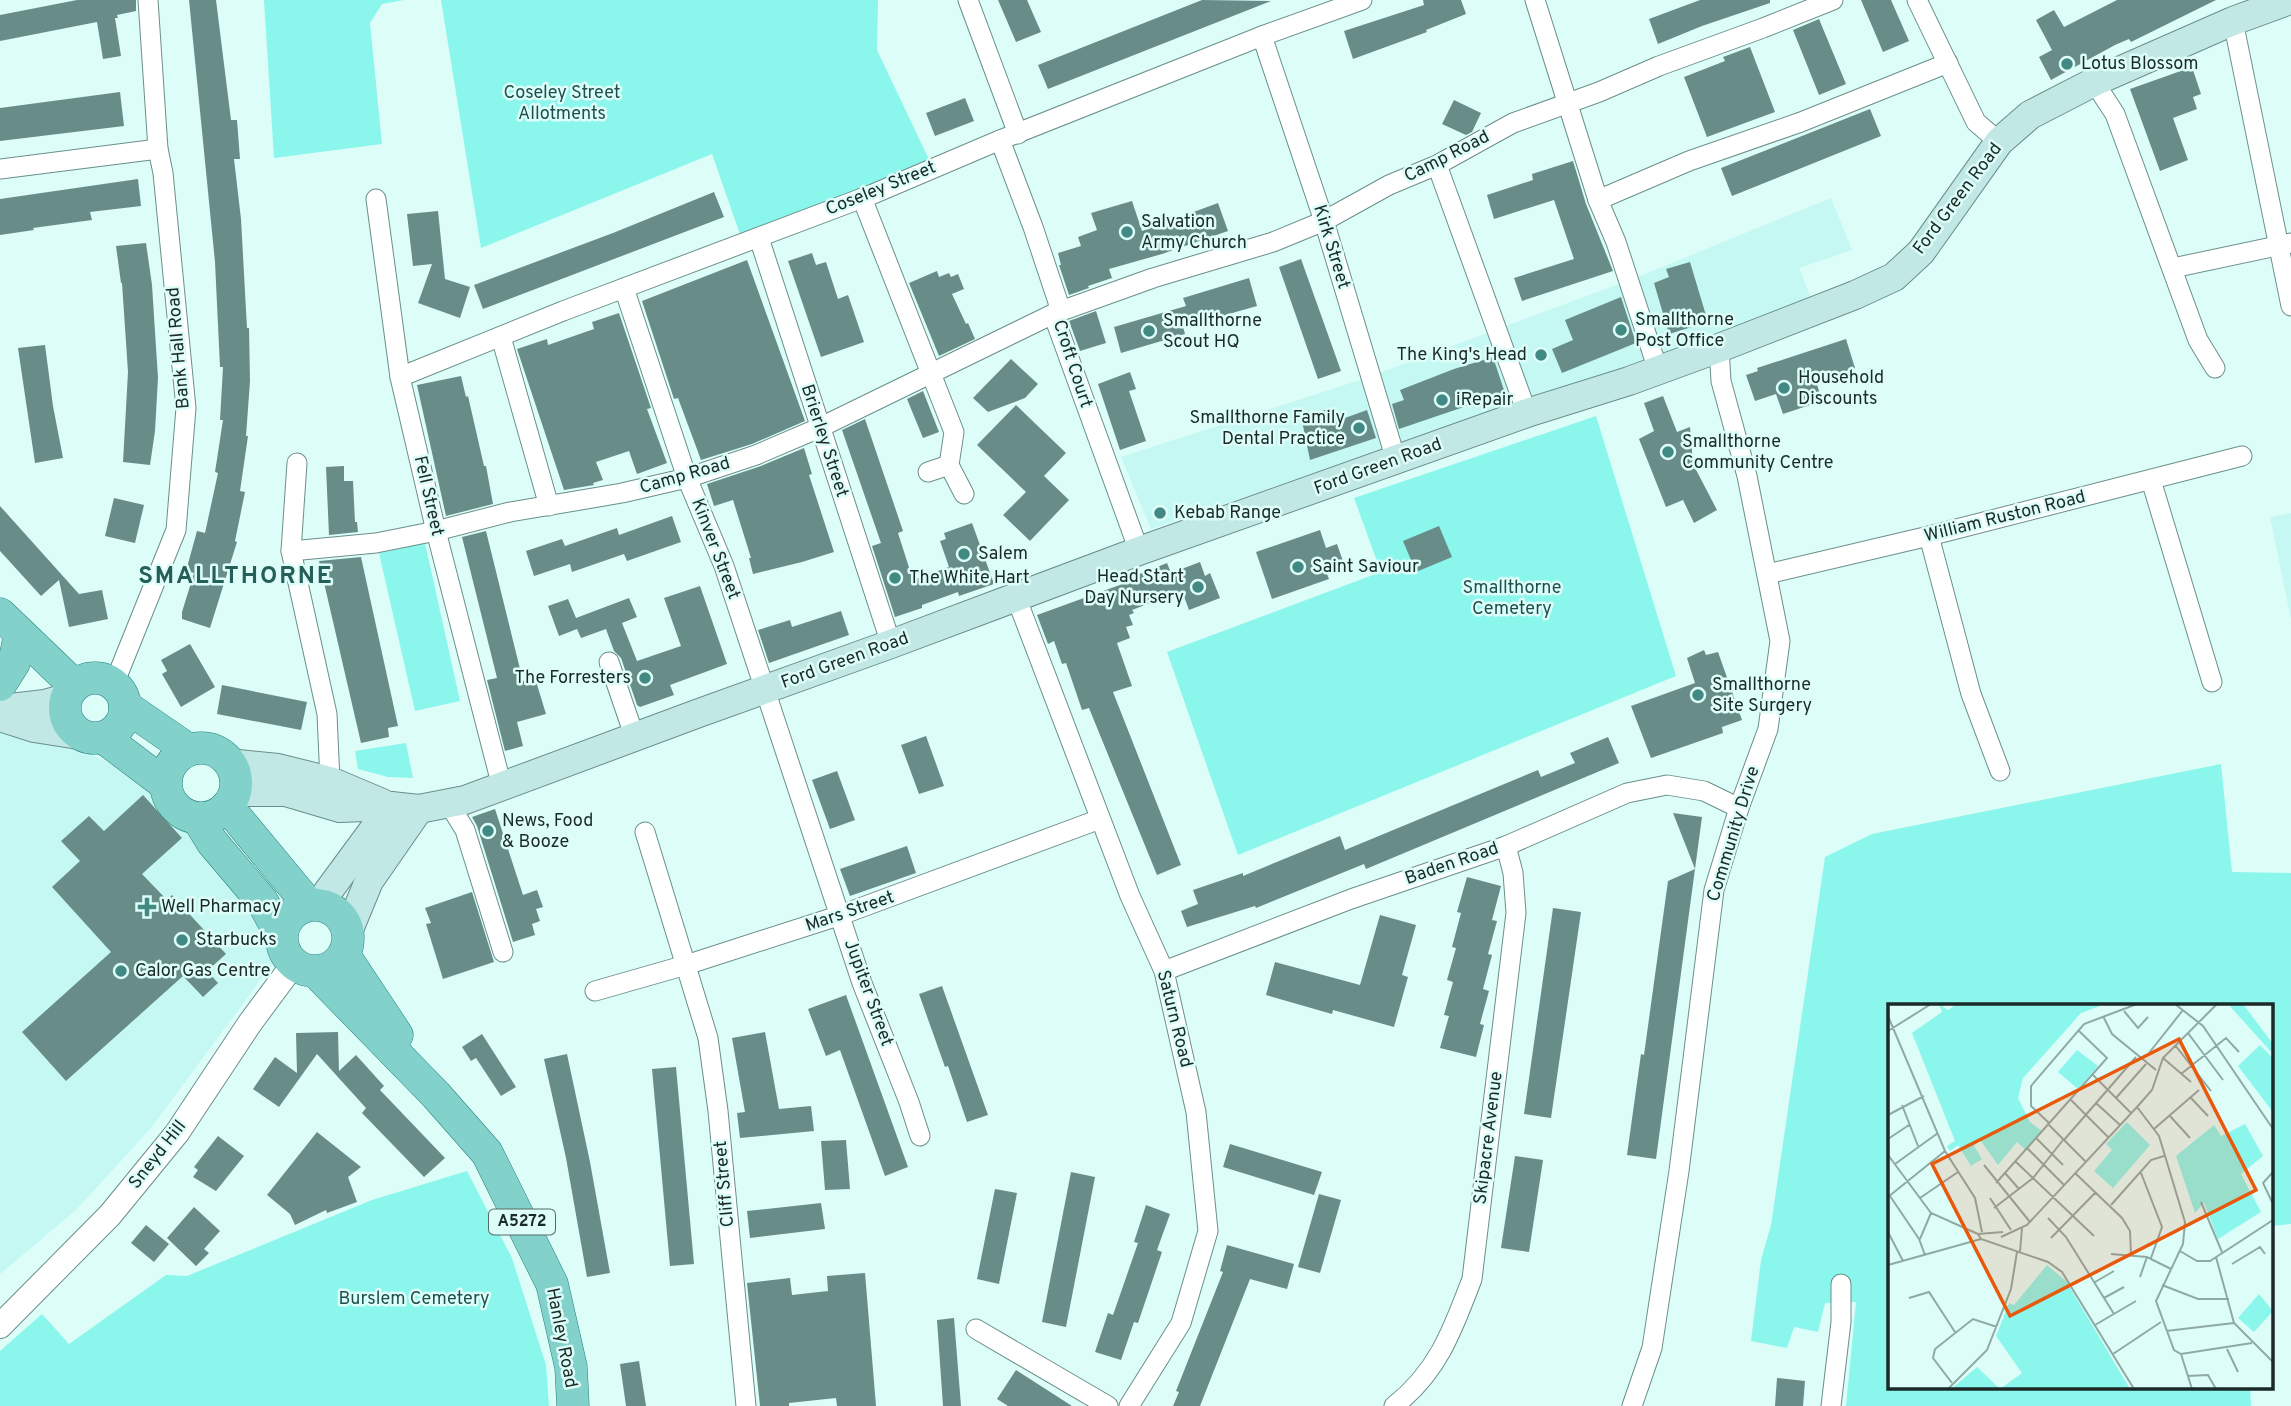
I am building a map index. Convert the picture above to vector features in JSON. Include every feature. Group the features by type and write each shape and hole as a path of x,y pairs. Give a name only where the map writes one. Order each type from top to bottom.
{"main road":[{"name":"Ford Green Road","path":"391,806 419,808 449,804 502,787 1139,551 1527,413 1658,370 1854,295 1894,276 1921,252 1999,142 2030,115 2094,82 2234,21 2290,0"},
{"path":"10,624 70,692"},
{"path":"0,685 13,663 10,624"},
{"path":"0,709 45,704 70,692 83,680 97,678 120,695 121,724 114,732 92,736 34,728 0,717"},
{"name":"A5272","path":"70,692 64,709 68,723 165,785 173,805 186,815 198,818 212,842 262,901 281,935 286,956 305,968"},
{"name":"A5272","path":"120,695 189,750 211,750 231,787 314,905 330,908 339,915 346,943"},
{"path":"165,785 167,772 174,760 189,750"},
{"path":"198,818 218,814 231,787 278,768 330,781 391,806"},
{"path":"231,787 286,793 340,808 391,806"},
{"path":"281,935 290,916 299,908 314,905 391,806"},
{"path":"305,968 332,968 346,943 369,881 419,808"},
{"name":"Hanley Road","path":"346,943 436,1095"},
{"name":"Hanley Road","path":"305,968 436,1095 487,1153 552,1284 571,1367 573,1406"}],"street":[{"name":"Bank Hall Road","path":"120,695 176,530 184,435 185,394 163,173 158,149 148,0"},
{"name":"Croft Court","path":"968,0 1057,313 1139,551"},
{"name":"Coseley Street","path":"400,377 624,288 863,198 1262,36 1362,0"},
{"path":"1535,0 1598,200 1616,242 1658,370"},
{"name":"Camp Road","path":"291,551 376,543 510,512 622,493 687,478 756,455 820,428 1057,313 1153,278 1273,242 1324,221 1389,185 1437,165 1513,123 1833,0"},
{"path":"1917,0 1976,122 1999,142"},
{"path":"2234,21 2285,244 2291,306"},
{"name":"Kirk Street","path":"1262,36 1324,221 1395,460"},
{"path":"1598,200 1689,161 1801,122 1948,63"},
{"path":"2094,82 2115,114 2197,340 2215,368"},
{"path":"0,169 158,149"},
{"path":"1437,165 1527,413"},
{"path":"863,198 954,432 949,465 964,494"},
{"name":"Fell Street","path":"376,199 400,377 436,531 502,787"},
{"name":"Brierley Street","path":"759,237 891,644"},
{"path":"2173,268 2285,244"},
{"name":"Kinver Street","path":"624,288 687,478 716,545 765,690"},
{"path":"500,337 549,506"},
{"name":"Community Drive","path":"1632,1406 1652,1348 1679,1171 1714,890 1739,808 1768,729 1780,641 1747,476 1721,381 1719,348"},
{"name":"William Ruston Road","path":"1767,573 1929,536 2242,456"},
{"path":"297,463 291,551 327,714 330,781"},
{"path":"928,472 949,465"},
{"path":"2151,480 2212,682"},
{"path":"1929,536 1971,694 2000,771"},
{"name":"Saturn Road","path":"1016,597 1129,896 1164,971 1196,1112 1208,1231 1181,1323 1129,1406"},
{"path":"607,675 635,738"},
{"name":"Jupiter Street","path":"765,690 862,984 920,1136"},
{"name":"Baden Road","path":"1164,971 1352,899 1506,846 1627,793 1668,785 1704,791 1739,808"},
{"path":"449,804 465,830 503,952"},
{"name":"Mars Street","path":"595,991 841,915 1100,819"},
{"name":"Cliff Street","path":"645,832 706,1031 718,1111 746,1406"},
{"name":"Skipacre Avenue","path":"1394,1406 1415,1388 1438,1358 1455,1325 1472,1279 1516,913 1513,873 1506,846"},
{"name":"Sneyd Hill","path":"0,1326 110,1215 177,1133 250,1023 305,968"},
{"path":"1831,1406 1841,1322 1841,1284"},
{"path":"976,1329 1108,1406"}],"shaded area":[{"path":"1831,198 1852,250 1799,268 1813,303 1151,529 1121,457 1366,378 1635,278"},
{"path":"2291,513 2291,619 2270,517"},
{"path":"0,724 63,740 127,772 172,812 225,868 269,922 273,963 151,1128 76,1210 0,1274"}],"green space":[{"path":"264,0 404,0 382,4 370,23 382,144 274,158"},
{"name":"Coseley Street Allotments","path":"441,0 878,0 877,50 933,168 743,243 712,154 481,248"},
{"name":"Smallthorne Cemetery","path":"1596,416 1676,676 1238,855 1167,652 1381,572 1354,498"},
{"path":"425,543 460,701 415,711 379,553"},
{"path":"406,743 413,778 388,777 358,769 355,751"},
{"path":"2221,764 2232,872 2291,873 2291,1224 2274,1226 2274,1004 1888,1004 1888,1388 2250,1388 2251,1406 1846,1406 1856,1302 1825,1303 1818,1332 1794,1327 1787,1348 1751,1341 1761,1260 1771,1225 1825,857 1872,834"},
{"name":"Burslem Cemetery","path":"467,1171 512,1258 546,1365 549,1406 0,1406 0,1351 42,1314 69,1344 166,1275 187,1276 372,1200"}],"building":[{"path":"77,0 136,0 136,11 117,15 118,18 115,18 121,56 103,59 97,22 0,41 0,15"},
{"path":"189,0 216,0 231,120 237,120 240,159 234,159 249,328 248,436 240,491 245,492 235,541 237,542 210,628 182,619 194,573 186,571 197,531 205,533 218,473 215,472 223,420 220,420 223,367 220,367 215,262"},
{"path":"998,0 1027,0 1041,32 1016,42"},
{"path":"1202,0 1271,1 1048,89 1038,65"},
{"path":"1423,0 1461,0 1466,14 1426,30 1427,32 1353,59 1344,31 1424,5"},
{"path":"1700,0 1770,0 1770,3 1658,44 1649,19"},
{"path":"1861,0 1891,0 1909,41 1883,52"},
{"path":"2117,0 2216,0 2131,42 2129,39 2115,45 2051,80 2039,57 2052,50 2036,20 2054,10 2064,27"},
{"path":"1819,19 1846,84 1819,95 1793,30"},
{"path":"1750,47 1775,112 1707,137 1684,77 1725,61 1723,57"},
{"path":"2192,67 2201,94 2193,97 2197,109 2173,118 2188,160 2160,171 2130,89"},
{"path":"120,92 124,126 0,141 0,108"},
{"path":"965,98 974,121 935,136 926,113"},
{"path":"1454,100 1481,113 1472,132 1466,135 1442,124"},
{"path":"1870,109 1881,136 1732,196 1721,168"},
{"path":"1573,161 1586,204 1613,271 1522,301 1514,278 1574,259 1554,200 1494,219 1487,195 1533,180 1532,174"},
{"path":"138,179 141,206 90,212 92,220 0,235 0,199"},
{"path":"714,192 724,217 483,309 474,285"},
{"path":"1132,201 1142,231 1218,203 1228,231 1109,269 1112,278 1069,295 1058,253 1081,246 1078,237 1097,230 1091,213"},
{"path":"438,211 445,279 470,287 460,318 418,303 432,264 413,266 407,214"},
{"path":"146,243 152,285 158,378 150,465 123,462 128,372 122,283 116,246"},
{"path":"812,253 816,265 826,262 838,299 848,295 864,342 821,357 788,261"},
{"path":"1301,259 1341,371 1318,379 1279,267"},
{"path":"747,260 805,421 752,444 701,460 678,398 674,399 642,301"},
{"path":"1690,262 1708,322 1669,334 1654,283 1669,277 1666,269"},
{"path":"937,271 939,277 949,273 951,277 958,274 964,289 952,294 975,339 939,356 909,283"},
{"path":"1249,278 1257,306 1183,327 1185,334 1121,353 1114,327 1186,306 1183,298"},
{"path":"1621,297 1636,343 1562,373 1552,349 1573,340 1565,320"},
{"path":"1096,311 1106,343 1080,351 1069,321"},
{"path":"619,313 651,408 647,409 667,463 637,474 629,451 596,462 603,480 593,483 594,485 564,490 517,349 547,339 548,345 594,329 592,322"},
{"name":"Household Discounts","path":"1846,339 1855,368 1816,381 1822,401 1783,414 1776,394 1755,401 1746,375 1758,371 1757,368"},
{"path":"45,345 63,458 35,463 18,348"},
{"path":"1493,357 1505,393 1399,429 1392,404 1404,400 1400,390"},
{"path":"1011,359 1038,384 1025,398 988,412 973,398"},
{"path":"1130,372 1136,389 1129,391 1146,441 1120,450 1098,384"},
{"path":"461,376 486,466 493,504 446,516 417,385"},
{"path":"923,391 939,432 923,438 907,399"},
{"name":"Smallthorne Community Centre","path":"1663,396 1677,432 1690,427 1693,464 1717,510 1694,523 1683,500 1666,507 1639,439 1654,431 1644,403"},
{"path":"1016,405 1066,453 1044,476 1069,500 1030,541 1003,515 1026,492 977,445"},
{"path":"1331,408 1335,417 1340,415 1342,419 1367,410 1376,438 1310,460 1302,421 1317,418 1316,413"},
{"path":"865,419 903,531 898,533 913,580 949,567 940,541 946,539 944,533 972,523 994,584 959,596 958,592 895,617 872,546 881,543 842,430"},
{"path":"804,448 812,474 809,475 834,552 753,574 751,558 733,500 714,506 707,484"},
{"path":"344,466 344,481 353,481 358,532 329,535 326,467"},
{"path":"114,498 144,505 135,543 105,536"},
{"path":"0,506 79,594 102,590 108,619 69,627 59,580 41,596 0,551"},
{"path":"672,516 681,542 627,561 624,554 572,572 570,564 534,576 526,551 562,539 565,546 617,528 619,535"},
{"path":"1439,526 1452,557 1416,572 1403,541"},
{"name":"Saint Saviour","path":"1320,530 1326,548 1337,544 1344,564 1326,571 1329,579 1272,599 1256,552"},
{"path":"486,531 523,681 535,678 546,714 517,722 523,746 505,751 487,680 497,678 462,537"},
{"path":"361,557 398,726 388,728 389,737 361,743 319,561"},
{"path":"1200,562 1205,576 1210,573 1220,598 1189,610 1182,591 1132,610 1134,613 1129,615 1133,625 1126,627 1130,638 1117,643 1132,686 1113,692 1181,865 1157,875 1089,708 1082,710 1066,663 1062,664 1054,641 1048,644 1037,615 1139,578 1137,575 1167,563 1171,573"},
{"path":"700,586 727,664 670,685 674,695 640,707 621,658 614,651 606,629 581,638 577,629 559,636 548,606 568,599 576,618 629,598 637,617 622,623 637,661 681,646 664,598"},
{"path":"841,611 849,635 769,663 758,630 790,620 792,627"},
{"path":"190,644 215,687 181,707 162,674 167,671 161,660"},
{"name":"Smallthorne Site Surgery","path":"1704,650 1706,655 1718,652 1742,720 1722,727 1723,733 1651,758 1631,706 1695,683 1687,658"},
{"path":"222,685 307,702 301,730 217,714"},
{"path":"926,736 944,786 919,794 901,745"},
{"path":"1608,737 1619,763 1366,869 1364,864 1256,908 1255,906 1187,927 1181,911 1198,904 1193,890 1243,873 1243,876 1340,836 1345,850 1538,770 1541,777 1575,763 1570,753"},
{"path":"837,771 855,820 830,829 812,780"},
{"path":"143,795 182,838 142,874 167,900 172,895 226,954 207,971 218,983 203,997 183,976 66,1081 22,1032 111,952 52,887 80,861 61,841 89,816 104,831"},
{"path":"495,809 523,895 537,890 543,907 536,909 540,921 532,924 535,935 513,942 472,817"},
{"path":"1673,813 1702,817 1695,869"},
{"path":"907,846 916,873 850,896 840,869"},
{"path":"1695,869 1656,1159 1627,1155 1668,881"},
{"path":"1467,877 1501,886 1492,920 1497,921 1488,954 1492,955 1483,989 1489,991 1480,1024 1484,1025 1476,1057 1440,1048 1449,1016 1444,1015 1453,982 1447,980 1456,948 1452,947 1461,913 1457,912"},
{"path":"472,892 494,962 443,979 426,924 431,923 425,908"},
{"path":"1553,908 1581,912 1551,1118 1524,1114"},
{"path":"1380,915 1416,925 1402,975 1408,977 1394,1027 1333,1010 1332,1014 1266,995 1275,962 1360,985"},
{"path":"942,986 988,1115 967,1122 919,994"},
{"path":"846,995 908,1167 885,1176 840,1050 826,1056 808,1009"},
{"path":"338,1032 339,1071 356,1055 384,1086 380,1090 445,1158 424,1177 362,1113 366,1108 317,1054 279,1107 253,1089 275,1057 297,1073 296,1033"},
{"path":"765,1032 779,1109 811,1106 814,1131 740,1138 737,1113 745,1112 732,1038"},
{"path":"482,1034 516,1087 501,1096 476,1058 471,1061 462,1047"},
{"path":"567,1054 610,1273 587,1277 566,1158 544,1059"},
{"path":"676,1067 694,1264 670,1266 652,1069"},
{"path":"317,1132 361,1167 348,1177 357,1202 327,1213 326,1210 295,1225 290,1214 267,1195"},
{"path":"218,1136 244,1156 216,1191 193,1177 198,1170 194,1167"},
{"path":"846,1140 850,1189 825,1190 821,1141"},
{"path":"1230,1144 1322,1172 1314,1195 1223,1167"},
{"path":"1515,1156 1543,1160 1529,1252 1501,1248"},
{"path":"1071,1172 1095,1177 1066,1327 1042,1322"},
{"path":"995,1189 1017,1193 999,1284 977,1279"},
{"path":"1319,1194 1341,1200 1320,1273 1298,1267"},
{"path":"821,1203 825,1229 750,1238 747,1211"},
{"path":"1146,1205 1170,1214 1157,1250 1162,1252 1138,1323 1134,1322 1121,1360 1095,1352 1108,1313 1113,1315 1138,1243 1134,1242"},
{"path":"194,1207 220,1231 204,1249 209,1253 196,1266 167,1238"},
{"path":"146,1225 169,1244 154,1262 131,1243"},
{"path":"1227,1245 1294,1264 1287,1289 1250,1279 1200,1406 1173,1406 1179,1392 1176,1391 1223,1272 1220,1271"},
{"path":"865,1273 876,1406 837,1406 836,1398 789,1403 789,1406 760,1406 747,1283 790,1278 792,1295 828,1291 827,1276"},
{"path":"954,1318 961,1406 943,1406 937,1320"},
{"path":"639,1361 646,1406 626,1406 620,1364"},
{"path":"1016,1370 1072,1406 1008,1406 997,1399"},
{"path":"1777,1378 1805,1381 1803,1406 1775,1406"}],"place":[{"name":"Lotus Blossom","path":"2067,64"},
{"name":"Salvation Army Church","path":"1127,232"},
{"name":"Smallthorne Post Office","path":"1621,330"},
{"name":"Smallthorne Scout HQ","path":"1149,331"},
{"name":"The King's Head","path":"1541,355"},
{"name":"Household Discounts","path":"1784,388"},
{"name":"iRepair","path":"1442,400"},
{"name":"Smallthorne Family Dental Practice","path":"1359,428"},
{"name":"Smallthorne Community Centre","path":"1668,452"},
{"name":"Kebab Range","path":"1160,513"},
{"name":"Salem","path":"964,554"},
{"name":"Saint Saviour","path":"1298,567"},
{"name":"The White Hart","path":"895,578"},
{"name":"Head Start Day Nursery","path":"1198,587"},
{"name":"The Forresters","path":"645,678"},
{"name":"Smallthorne Site Surgery","path":"1698,695"},
{"name":"News, Food & Booze","path":"488,831"},
{"name":"Well Pharmacy","path":"147,907"},
{"name":"Starbucks","path":"182,940"},
{"name":"Calor Gas Centre","path":"121,971"}],"district":[{"name":"SMALLTHORNE","path":"236,577"}]}
